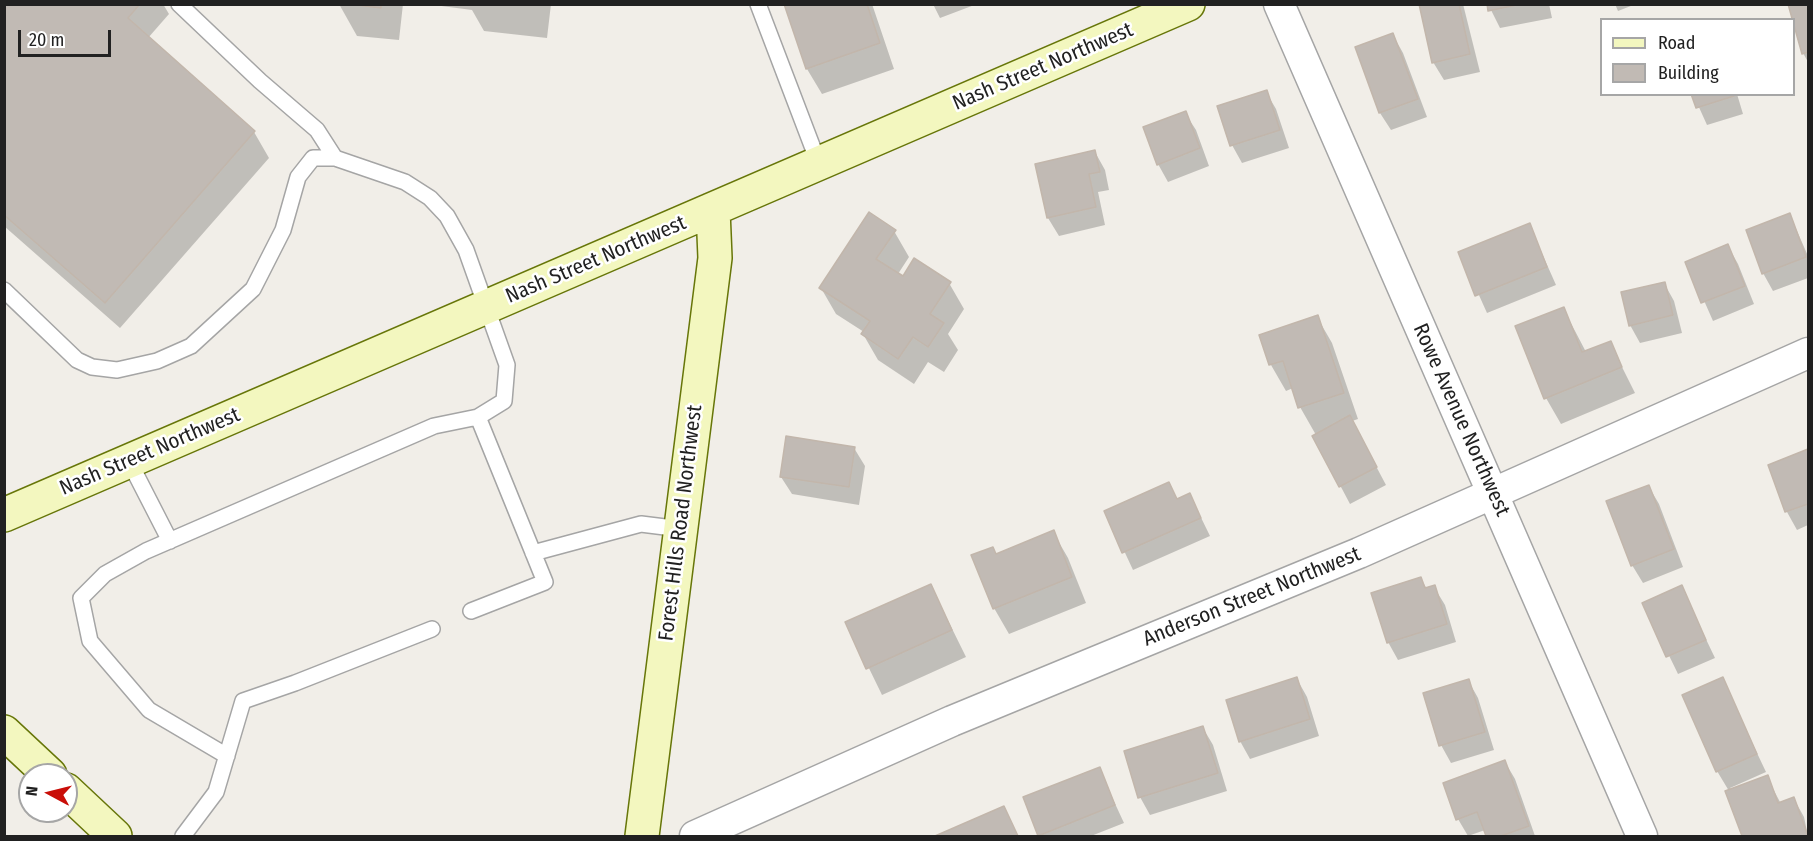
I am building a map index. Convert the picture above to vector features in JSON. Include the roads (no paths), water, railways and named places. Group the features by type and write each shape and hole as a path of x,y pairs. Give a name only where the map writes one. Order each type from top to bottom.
{"main road":[{"name":"Nash Street Northwest","path":"4,514 487,308 1188,4"},
{"name":"Forest Hills Road Northwest","path":"642,837 715,258 713,210"},
{"path":"5,734 37,763"},
{"path":"78,802 115,837"}],"street":[{"name":"Rowe Avenue Northwest","path":"1279,4 1642,837"},
{"name":"Anderson Street Northwest","path":"694,837 952,721 1348,558 1809,353"}],"lane":[{"path":"179,4 260,81 317,130 335,158"},
{"path":"759,4 819,164"},
{"path":"4,290 77,360 92,367 117,369 157,360 191,346 253,289 283,230 298,177 313,158 335,158 405,182 430,198 447,216 466,250 507,365 504,401 478,417 434,426 170,541 105,574 81,598 90,641 149,710 227,756"},
{"path":"471,611 545,582 478,417"},
{"path":"129,461 170,541"},
{"path":"532,553 641,524 681,529"},
{"path":"183,837 216,792 243,701 295,683 432,628"}]}
